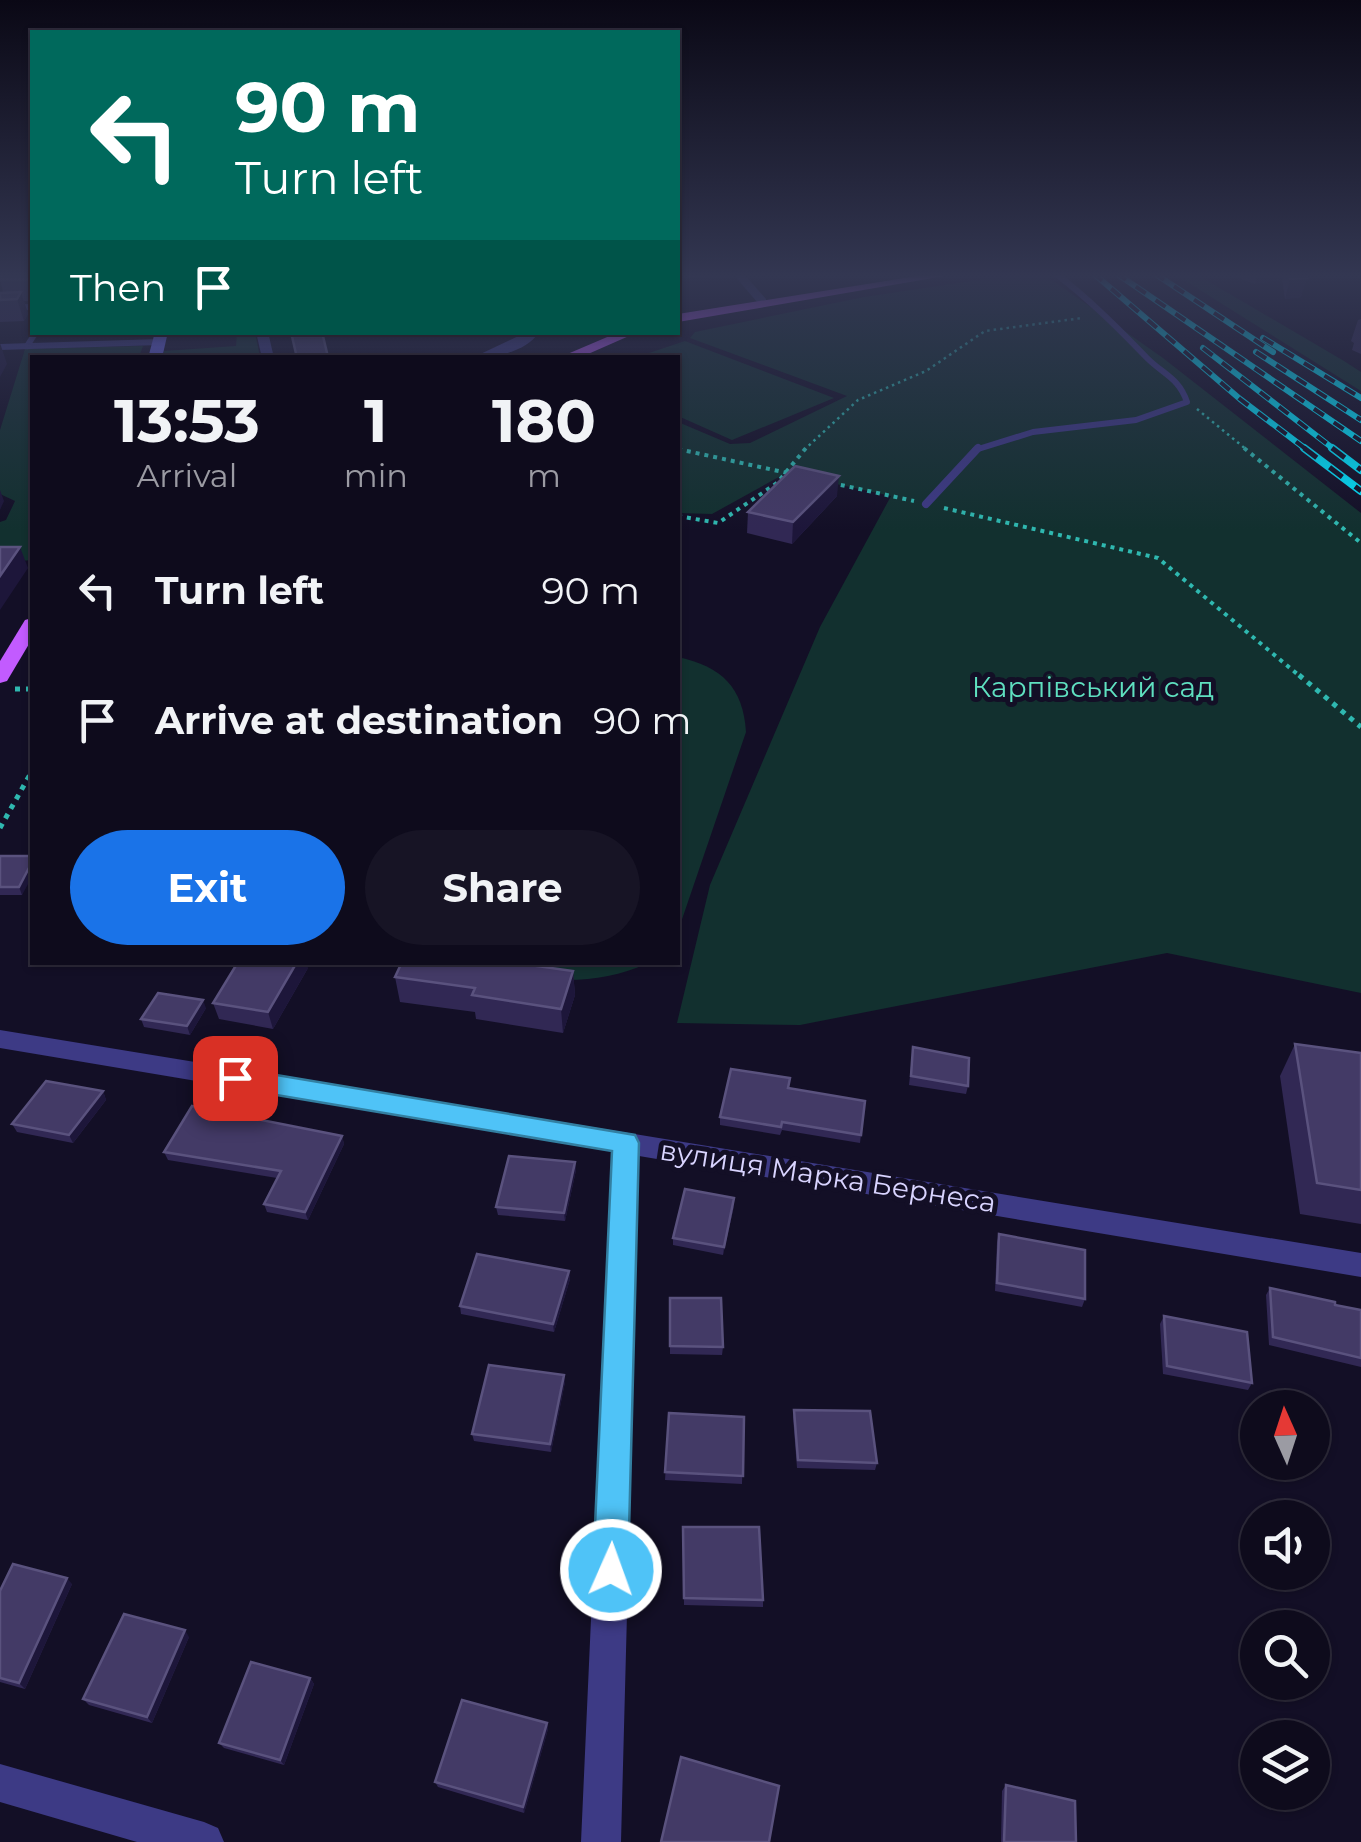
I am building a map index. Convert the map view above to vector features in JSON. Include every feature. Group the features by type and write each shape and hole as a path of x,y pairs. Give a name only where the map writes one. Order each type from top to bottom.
{"main road":[{"path":"6,683 30,629"}],"street":[{"name":"вулиця Марка Бернеса","path":"0,1039 1361,1264"},
{"path":"601,1842 626,1143"},
{"path":"0,1783 204,1842"}],"lane":[{"path":"926,504 977,448 1033,432 1136,420 1187,402 1181,383 1148,359"}],"path":[{"path":"680,516 718,522 778,482 808,445 858,400 926,371 944,359"},
{"path":"1187,402 1361,543"},
{"path":"680,449 803,476"},
{"path":"820,480 1158,558 1361,727"},
{"path":"0,828 30,775"}],"green space":[{"path":"22,359 30,359 30,560 0,563 0,522 6,520 15,501 0,494 0,430"},
{"path":"680,359 732,359 834,398 732,440 680,417"},
{"name":"Карпівський сад","path":"747,359 1164,359 1361,513 1361,993 1167,953 800,1025 677,1023 710,885 820,627 891,496 786,473 712,514 680,513 680,423 730,444 750,443 847,396"},
{"path":"1310,359 1344,361 1361,372 1361,391"},
{"path":"680,658 707,667 727,681 740,703 746,732 680,925"},
{"path":"466,965 643,965 577,980"}],"building":[{"path":"795,466 839,476 793,522 748,512"},
{"path":"0,547 20,547 0,576"},
{"path":"0,856 30,856 30,866 19,887 0,887"},
{"path":"236,965 295,965 268,1012 213,1003"},
{"path":"401,965 530,965 573,971 561,1009 472,995 475,988 395,977"},
{"path":"158,993 203,1000 187,1026 141,1019"},
{"path":"1295,1044 1361,1053 1361,1190 1317,1183"},
{"path":"913,1047 969,1058 968,1086 911,1076"},
{"path":"731,1069 790,1078 788,1088 865,1101 861,1135 720,1117"},
{"path":"46,1081 103,1091 69,1135 12,1124"},
{"path":"192,1106 342,1136 305,1212 264,1204 281,1171 164,1152"},
{"path":"509,1156 575,1162 564,1213 496,1207"},
{"path":"685,1189 734,1198 724,1247 673,1238"},
{"path":"999,1234 1085,1250 1085,1299 997,1283"},
{"path":"477,1254 569,1271 553,1324 460,1306"},
{"path":"1270,1288 1361,1310 1361,1358 1273,1337"},
{"path":"670,1298 721,1298 723,1347 670,1346"},
{"path":"1164,1316 1247,1332 1252,1383 1167,1366"},
{"path":"489,1365 564,1375 550,1444 472,1434"},
{"path":"794,1410 870,1411 877,1463 798,1460"},
{"path":"669,1413 744,1417 743,1476 665,1472"},
{"path":"683,1527 759,1527 763,1600 684,1598"},
{"path":"13,1564 67,1578 19,1683 0,1678 0,1591"},
{"path":"124,1614 185,1630 147,1717 83,1699"},
{"path":"251,1662 310,1678 280,1760 219,1743"},
{"path":"462,1700 547,1723 523,1807 435,1782"},
{"path":"681,1757 779,1786 769,1842 661,1842"},
{"path":"1006,1785 1075,1801 1076,1842 1004,1842"}],"railway":[{"path":"1193,359 1307,450"},
{"path":"1217,359 1335,450"},
{"path":"1241,359 1361,441"},
{"path":"1267,359 1361,420"},
{"path":"1297,359 1361,398"},
{"path":"1304,448 1361,491"},
{"path":"1332,448 1361,470"}],"route":[{"path":"235,1078 626,1143 611,1570"}]}
